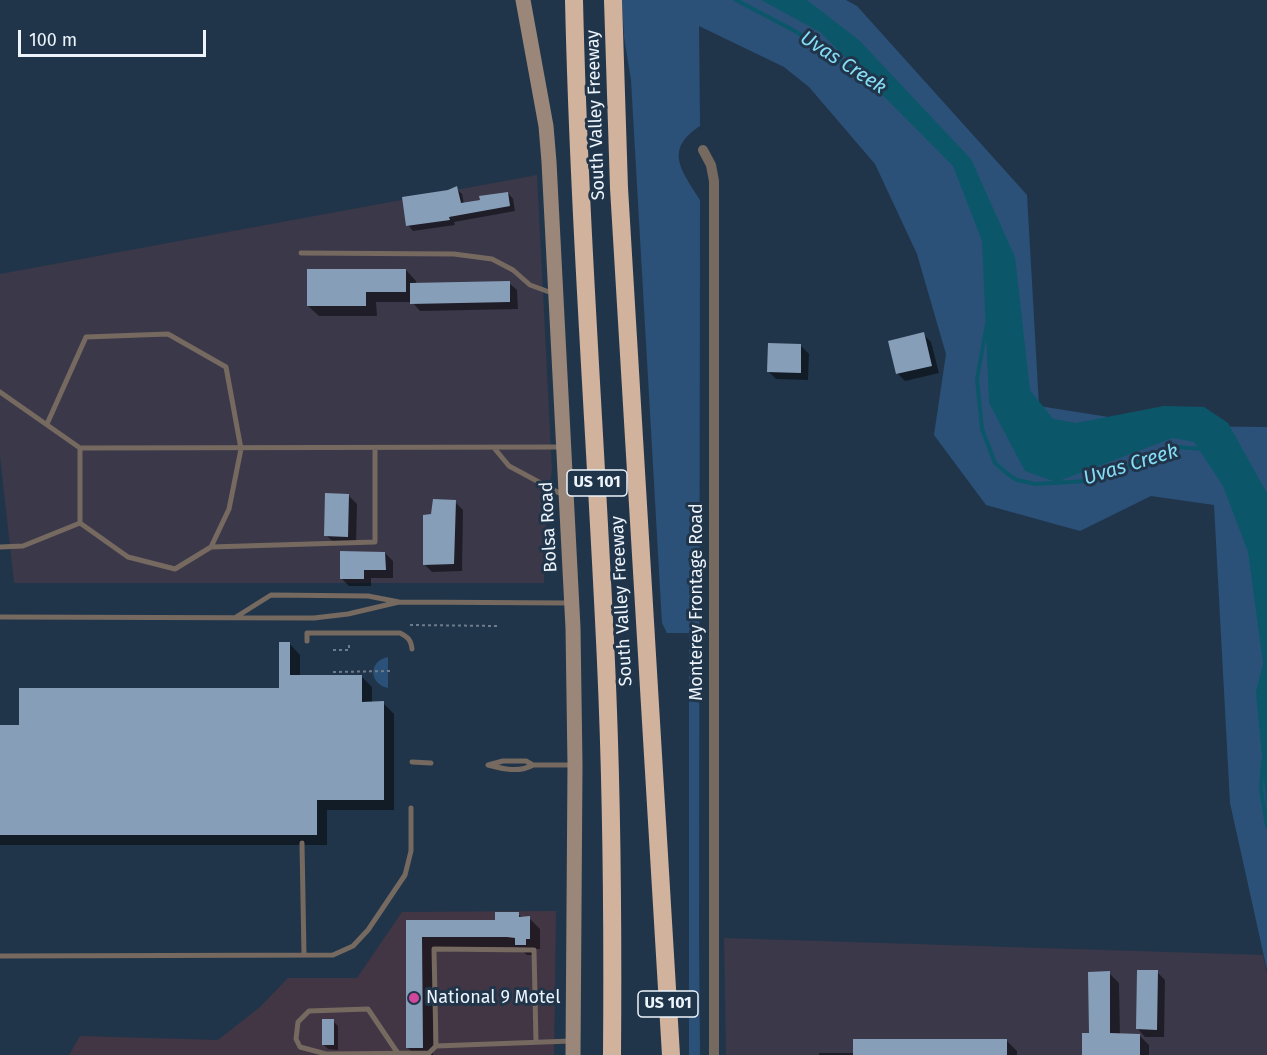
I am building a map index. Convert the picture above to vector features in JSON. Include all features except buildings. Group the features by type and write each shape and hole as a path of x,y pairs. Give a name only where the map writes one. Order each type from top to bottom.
{"highway":[{"name":"South Valley Freeway","path":"574,0 580,175 609,720 612,1055"},
{"name":"South Valley Freeway","path":"613,0 614,77 622,231 671,1055"}],"main road":[{"name":"Bolsa Road","path":"523,0 546,126 567,498 572,603 575,765 573,1048"}],"street":[{"name":"Monterey Frontage Road","path":"703,150 711,165 714,181 714,1055"}],"lane":[{"path":"301,253 454,254 492,259 513,270 530,285 557,295"},
{"path":"47,424 86,337 168,333 226,367 241,448 230,509 211,547"},
{"path":"0,392 80,448 495,449 564,447"},
{"path":"80,448 80,523"},
{"path":"80,523 128,557 175,569 211,547 375,542 375,448"},
{"path":"495,449 509,466 567,498"},
{"path":"0,547 23,546 80,523"},
{"path":"235,618 271,596 368,596 399,602 572,603"},
{"path":"0,617 314,618 348,614 399,602"},
{"path":"308,641 308,633 400,633 411,642 412,649"},
{"path":"533,765 526,770 503,769 488,765 503,761 526,761 533,765 575,765"},
{"path":"412,762 431,763"},
{"path":"0,956 333,955 353,946 368,930 405,875 409,864 411,808"},
{"path":"303,843 304,955"},
{"path":"436,1046 434,950 534,950 536,1042"},
{"path":"397,1052 368,1009 309,1011 298,1022 296,1039 300,1047 326,1054 429,1053 436,1046 536,1042 573,1048"}],"path":[{"path":"410,625 499,626"},
{"path":"333,650 350,650 350,643"},
{"path":"333,672 390,671"}],"shaded area":[{"path":"622,0 846,0 857,6 1027,195 1039,406 1165,426 1267,427 1267,970 1230,803 1214,505 1151,496 1080,531 986,505 934,435 946,354 917,254 875,164 809,87 784,67 699,26 700,126 689,135 679,152 682,170 700,200 700,1055 689,1055 689,633 667,633 662,623 631,80 624,37"},
{"path":"761,0 807,0 859,40 971,159 1015,257 1030,390 1053,419 1076,423 1164,406 1204,407 1228,423 1267,493 1267,811 1256,692 1263,663 1248,552 1223,486 1194,442 1173,438 1056,482 1025,471 989,403 982,241 953,166 820,32"},
{"path":"537,175 552,471 547,499 544,583 14,583 0,456 0,274"},
{"path":"388,657 388,688 377,682 373,672 381,659"},
{"path":"556,911 554,1055 69,1055 80,1036 218,1040 260,1007 288,978 357,978 402,912"},
{"path":"724,938 1263,955 1267,974 1267,1055 726,1055"}],"waterway":[{"name":"Uvas Creek","path":"736,0 795,31 870,81"},
{"name":"Uvas Creek","path":"987,324 977,379 982,429 995,463 1017,480 1035,484 1087,481 1178,447 1201,449"},
{"name":"Uvas Creek","path":"1263,761 1261,789 1267,826"}],"place":[{"name":"National 9 Motel","path":"414,998"}]}
